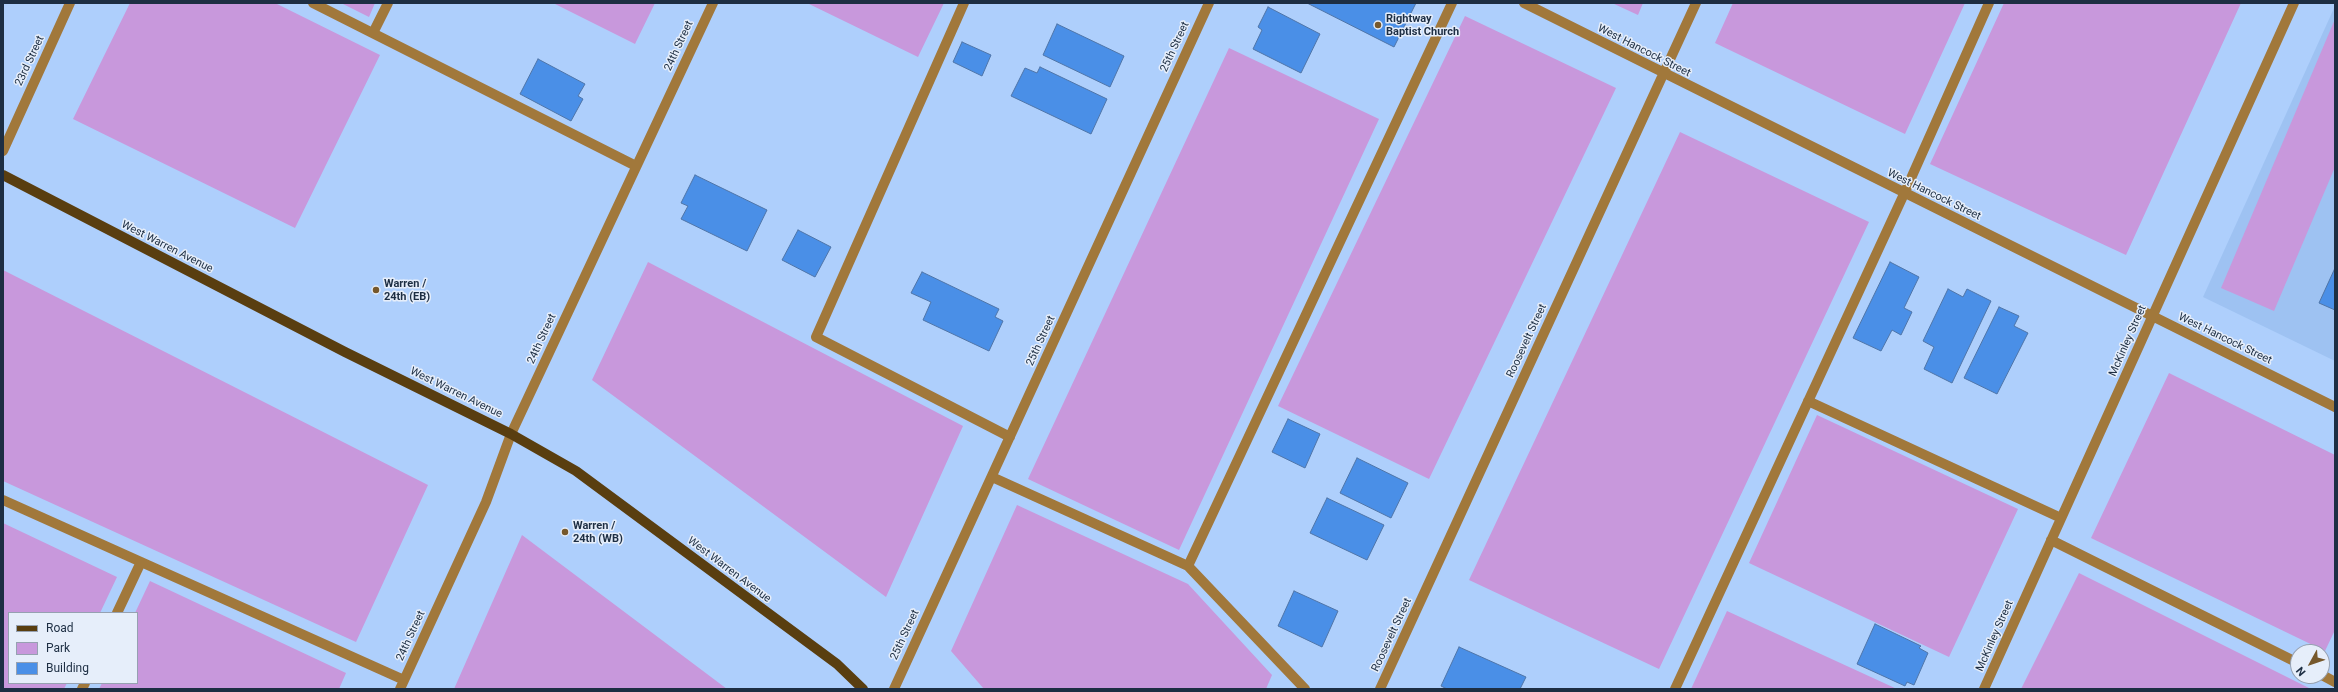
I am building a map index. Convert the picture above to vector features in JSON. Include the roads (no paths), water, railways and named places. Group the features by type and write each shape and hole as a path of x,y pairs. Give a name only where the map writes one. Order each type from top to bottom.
{"main road":[{"name":"West Warren Avenue","path":"3,175 338,348 510,434 576,471 837,664 863,689"}],"street":[{"name":"23rd Street","path":"3,151 70,3"},
{"path":"313,3 636,166"},
{"path":"373,33 388,3"},
{"name":"24th Street","path":"402,685 486,502 510,434 712,3"},
{"path":"964,3 816,337 1010,437"},
{"name":"25th Street","path":"894,689 1209,3"},
{"path":"1188,566 1452,3"},
{"name":"West Hancock Street","path":"1524,3 1663,74 2335,407"},
{"name":"Roosevelt Street","path":"1380,689 1696,3"},
{"path":"1675,689 1904,194 1989,3"},
{"name":"McKinley Street","path":"1984,689 2294,3"},
{"path":"1808,401 2061,518"},
{"path":"992,477 1188,566 1304,689"},
{"path":"3,500 141,562 402,685"},
{"path":"2051,540 2290,659"},
{"path":"117,612 141,562"}],"place":[{"name":"Rightway Baptist Church","path":"1378,25"},
{"name":"Warren / 24th (EB)","path":"376,290"},
{"name":"Warren / 24th (WB)","path":"565,532"}]}
